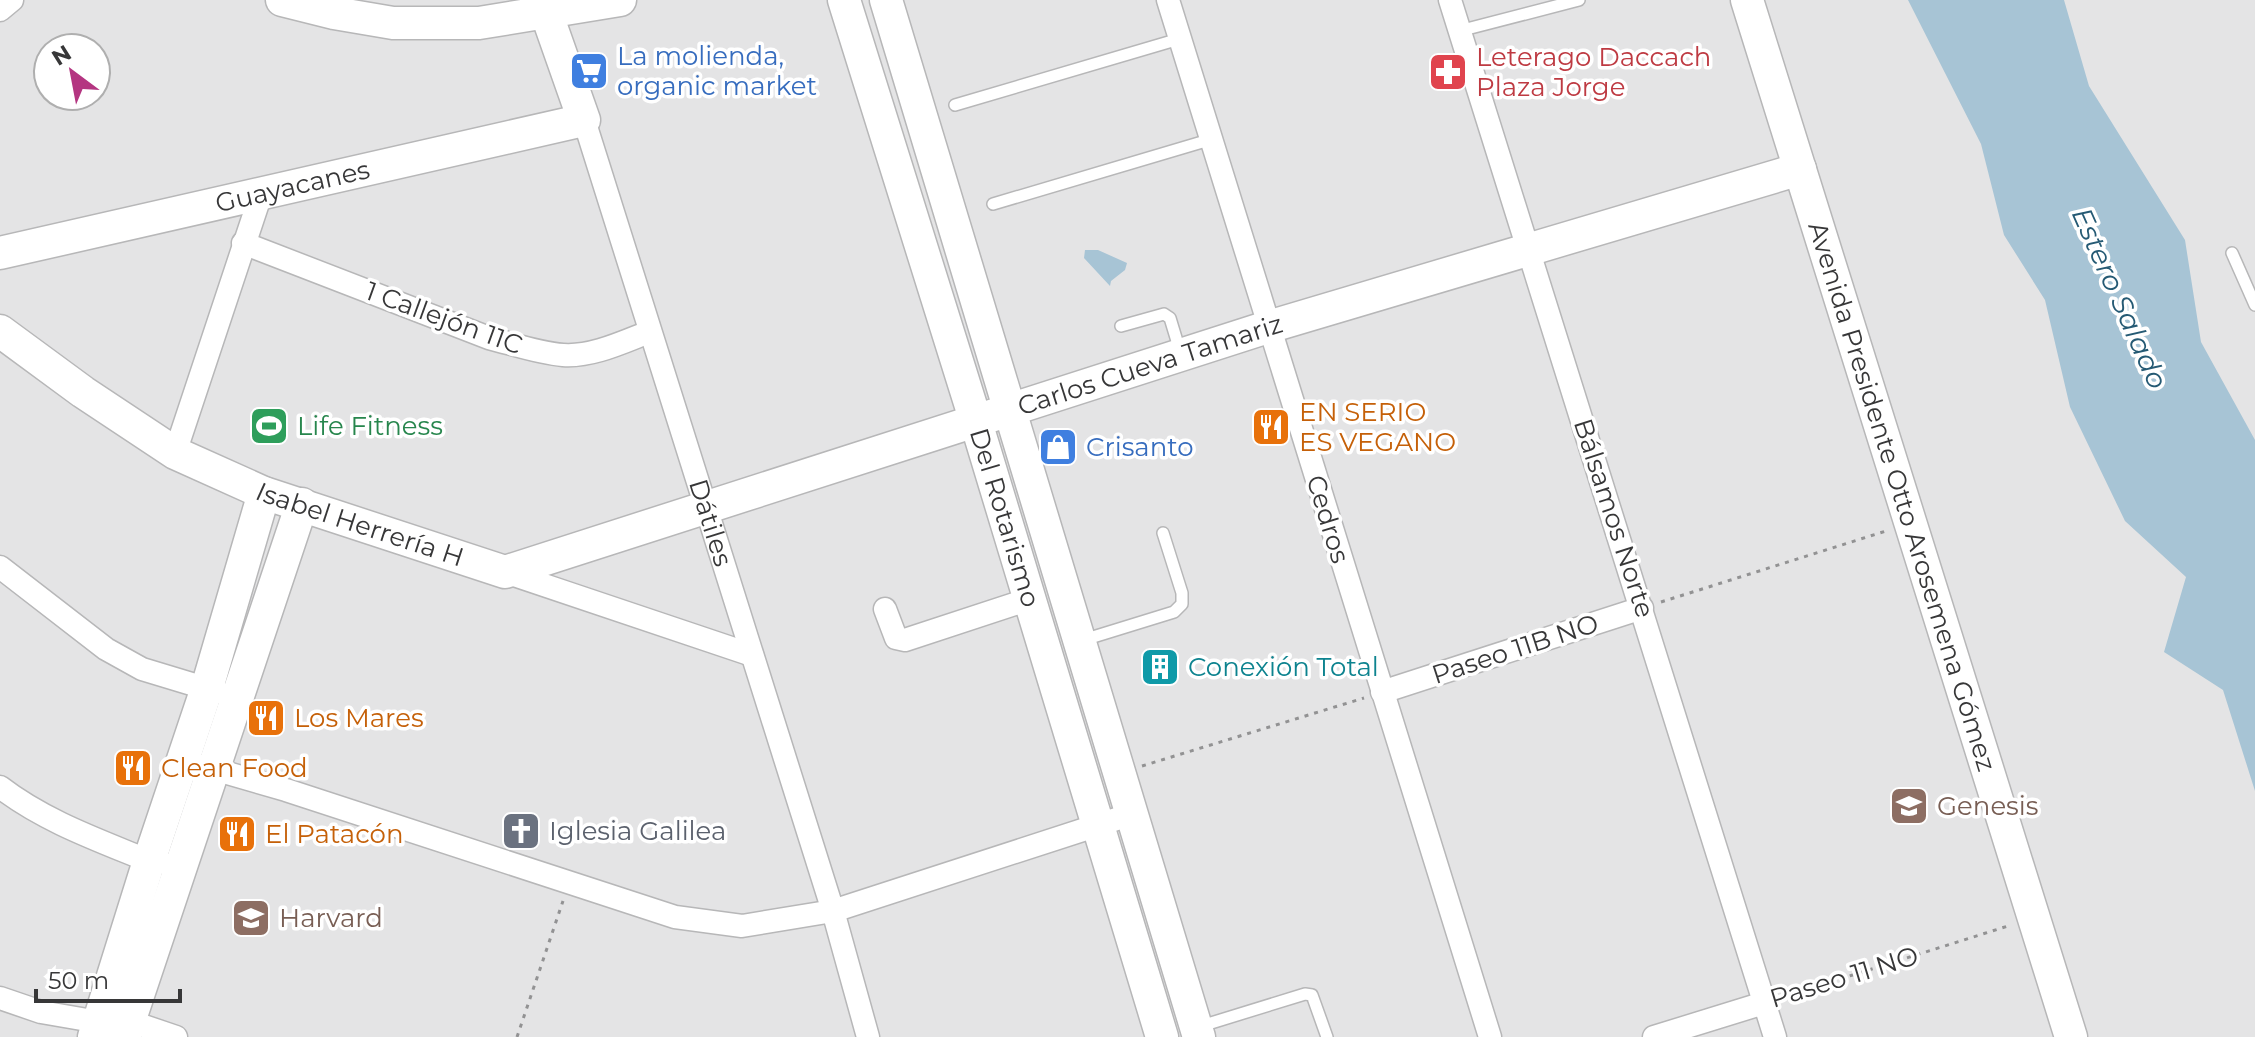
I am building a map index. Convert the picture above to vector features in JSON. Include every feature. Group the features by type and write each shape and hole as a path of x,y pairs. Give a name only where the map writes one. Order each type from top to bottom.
{"street":[{"path":"0,10 12,0"},
{"path":"282,0 393,23 479,23 553,6 620,0"},
{"name":"Del Rotarismo","path":"844,0 976,422 1162,1037"},
{"name":"Del Rotarismo","path":"886,0 1198,1032"},
{"name":"Cedros","path":"1168,0 1490,1037"},
{"name":"Bálsamos Norte","path":"1450,0 1775,1037"},
{"name":"Avenida Presidente Otto Arosemena Gómez","path":"1747,0 2071,1037"},
{"name":"Dátiles","path":"553,6 584,120 833,911 868,1037"},
{"name":"Guayacanes","path":"0,253 584,120"},
{"name":"Carlos Cueva Tamariz","path":"505,572 1268,327 1800,169"},
{"path":"175,453 261,194"},
{"name":"1 Callejón 11C","path":"243,243 489,338 528,349 566,355 601,349 649,332"},
{"name":"Isabel Herrería H","path":"0,331 83,392 175,453 264,493 752,655"},
{"path":"222,692 264,493"},
{"path":"112,1029 149,861 198,764 222,692 302,504"},
{"path":"0,567 106,649 142,669 222,692"},
{"path":"885,609 896,638 905,640 1030,599"},
{"name":"Paseo 11B NO","path":"1382,692 1642,608"},
{"path":"112,1029 182,863 198,764"},
{"path":"198,764 675,917 742,926 833,911 1132,814"},
{"path":"0,787 37,812 149,861 182,863"},
{"path":"0,998 41,1012 112,1029 176,1037"},
{"name":"Paseo 11 NO","path":"1654,1037 1764,1003"}],"lane":[{"path":"1459,31 1579,0"},
{"path":"955,105 1179,39"},
{"path":"993,204 1209,140"},
{"path":"2232,253 2255,305"},
{"path":"1121,326 1164,314 1170,318 1182,355"},
{"path":"1080,641 1174,612 1182,604 1182,593 1163,533"},
{"path":"1198,1032 1305,994 1312,995 1316,1001 1327,1037"}],"path":[{"path":"1642,608 1910,523"},
{"path":"1120,773 1382,692"},
{"path":"517,1037 570,883"},
{"name":"Paseo 11 NO","path":"1764,1003 2034,918"}],"water":[{"name":"Estero Salado","path":"1908,0 2064,0 2089,86 2185,240 2201,342 2255,440 2255,791 2223,690 2164,652 2186,577 2125,521 2070,407 2045,300 2004,235 1981,144"},
{"path":"1085,250 1098,250 1127,263 1125,270 1111,281 1110,286 1084,258"}],"place":[{"name":"La molienda, organic market","path":"589,71"},
{"name":"Leterago Daccach Plaza Jorge","path":"1448,72"},
{"name":"Life Fitness","path":"269,426"},
{"name":"EN SERIO ES VEGANO","path":"1271,427"},
{"name":"Crisanto","path":"1058,447"},
{"name":"Conexión Total","path":"1160,667"},
{"name":"Los Mares","path":"266,718"},
{"name":"Clean Food","path":"133,768"},
{"name":"Genesis","path":"1909,806"},
{"name":"Iglesia Galilea","path":"521,831"},
{"name":"El Patacón","path":"237,834"},
{"name":"Harvard","path":"251,918"}]}
